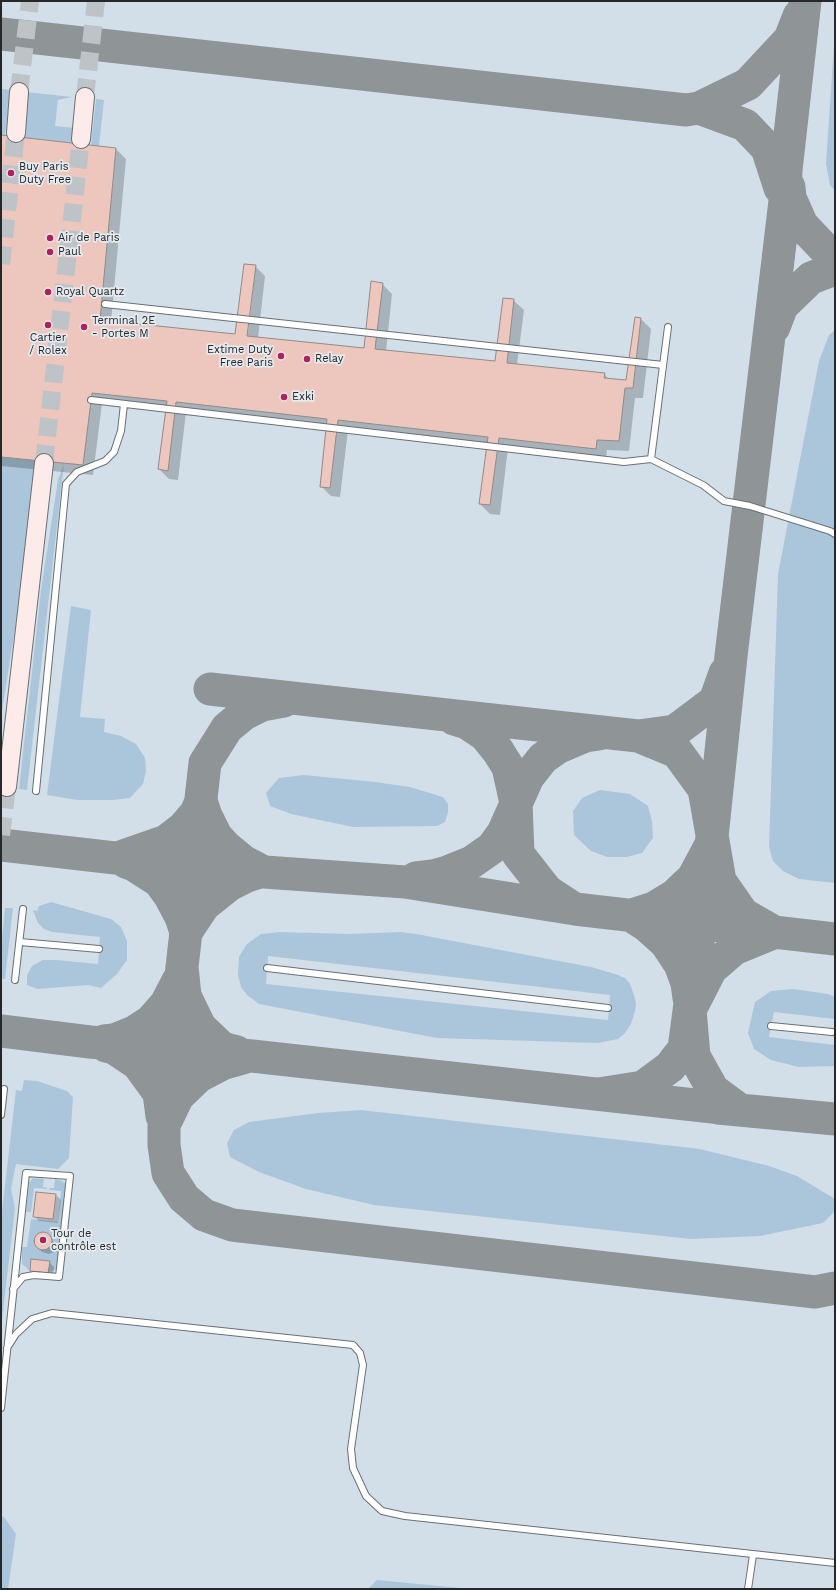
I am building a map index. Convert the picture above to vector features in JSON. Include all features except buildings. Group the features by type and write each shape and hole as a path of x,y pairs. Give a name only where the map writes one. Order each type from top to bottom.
{"main road":[{"path":"16,133 20,92"},
{"path":"81,139 85,97"},
{"path":"7,787 44,463"},
{"path":"1,739 22,649"}],"lane":[{"path":"106,304 663,365"},
{"path":"651,459 668,327"},
{"path":"91,400 624,462 651,459 703,485 724,501 750,506 830,531 835,534"},
{"path":"36,791 66,484 77,472 105,461 114,452 121,431 124,404"},
{"path":"15,980 23,910"},
{"path":"20,942 99,949"},
{"path":"267,968 608,1008"},
{"path":"771,1026 832,1032"},
{"path":"1,1115 4,1089"},
{"path":"1,1408 26,1173 70,1176 59,1277 34,1275 23,1277 14,1289"},
{"path":"7,1348 16,1334 32,1319 52,1313 352,1345 360,1353 363,1365 351,1449 353,1468 366,1496 382,1511 405,1516 835,1563"},
{"path":"748,1589 752,1555"}],"shaded area":[{"path":"1,1 835,1 835,1589 1,1589"},
{"path":"835,45 835,191 830,185 826,164"},
{"path":"2,89 11,90 5,135 1,135"},
{"path":"27,92 72,97 58,100 55,126 75,128 73,143 21,138"},
{"path":"96,99 104,100 99,146 91,145"},
{"path":"835,330 835,883 799,879 783,871 773,861 769,847 778,574 819,361 829,335"},
{"path":"1,457 38,461 20,597 1,717"},
{"path":"64,464 27,790 19,789 41,590 58,480"},
{"path":"71,606 91,610 80,717 105,719 104,732 121,736 136,744 145,758 146,771 143,784 130,798 113,800 77,800 47,795"},
{"path":"304,775 410,787 443,797 448,804 448,812 445,822 437,826 353,827 291,814 270,806 266,793 279,778"},
{"path":"600,790 630,794 648,806 652,821 653,838 642,853 627,857 607,857 591,851 574,835 573,811 582,798"},
{"path":"51,902 111,919 121,927 127,941 127,960 117,974 101,988 88,985 37,989 27,985 27,975 32,966 43,960 98,964 100,937 52,932 44,929 38,923 33,910 37,911 39,906"},
{"path":"5,908 13,908 5,979 1,979 1,949"},
{"path":"280,932 348,934 401,932 591,967 625,978 630,984 634,995 636,1004 635,1011 631,1024 625,1033 618,1039 598,1043 437,1038 259,1004 247,995 241,987 238,975 239,957 247,944 261,934","holes":["268,956 610,995 608,1020 266,984"]},
{"path":"793,989 828,994 835,997 835,1019 774,1012 769,1037 835,1045 835,1066 799,1067 771,1060 754,1049 748,1033 755,1002 771,991"},
{"path":"24,1080 37,1081 67,1091 73,1097 69,1158 58,1169 16,1164 11,1189 15,1208 1,1329 1,1220 16,1090 22,1091"},
{"path":"361,1110 700,1149 769,1166 797,1176 835,1199 835,1211 823,1223 760,1236 691,1239 374,1205 306,1189 259,1172 230,1157 227,1143 234,1130 249,1122 318,1113"},
{"path":"33,1178 44,1179 43,1187 47,1189 34,1188 31,1212 26,1212 29,1183"},
{"path":"55,1179 66,1184 67,1188 57,1269 48,1273 50,1261 32,1259 30,1271 22,1264 22,1247 27,1247 31,1219 58,1222 61,1191 49,1190 50,1188 54,1188"},
{"path":"1,1516 4,1517 16,1534 8,1589 1,1589"},
{"path":"377,1580 471,1589 368,1589"}],"taxiway":[{"path":"599,1094 643,1087 670,1067 684,1049 712,837 731,656 785,201 786,170 805,1"},
{"path":"780,188 767,148 745,125 699,108 748,84 790,39 799,16"},
{"path":"1,34 686,110 699,108"},
{"path":"789,187 790,198 802,225 825,249 835,254"},
{"path":"774,327 782,306 811,278 835,269"},
{"path":"210,689 638,736 675,731 715,701 725,673"},
{"path":"237,1052 222,1048 200,1027 185,996 182,967 205,763 227,728 244,714 262,705 284,701"},
{"path":"454,719 467,723 485,735 498,751 508,767 516,803 518,854 547,891 573,908"},
{"path":"416,878 433,876 447,872 472,862 492,848 503,833 528,777 543,758 559,747 585,736 599,734"},
{"path":"638,736 677,752 704,789 720,881 743,914 771,930"},
{"path":"201,801 206,816 216,836 226,847 243,861 262,871"},
{"path":"123,856 166,841 183,828 196,813 201,801"},
{"path":"1,845 194,867 405,882 575,909 835,939"},
{"path":"632,915 654,908 674,896 693,878 708,850"},
{"path":"126,862 134,865 159,881 170,896 181,917 186,932"},
{"path":"186,932 204,905 229,885 247,876 260,872"},
{"path":"630,915 647,926 666,943 680,964 687,983 689,998"},
{"path":"740,1110 713,1090 694,1056 690,1010 711,969 734,949 773,933"},
{"path":"182,967 164,1126 164,1145 168,1173 184,1198 204,1215 232,1225 815,1292 835,1288"},
{"path":"104,1041 114,1040 134,1032 151,1021 166,1004 178,981"},
{"path":"1,1031 90,1042 252,1056 740,1110"},
{"path":"106,1046 114,1048 138,1064 159,1093 162,1116"},
{"path":"167,1119 178,1096 199,1076 222,1064 243,1058"},
{"path":"718,1108 835,1119"}],"tunnel":[{"path":"19,92 30,1"},
{"path":"85,97 96,1"},
{"path":"1,264 16,133"},
{"path":"44,463 81,139"},
{"path":"1,835 7,787"}],"place":[{"name":"Buy Paris Duty Free","path":"11,173"},
{"name":"Air de Paris","path":"50,238"},
{"name":"Paul","path":"50,252"},
{"name":"Royal Quartz","path":"48,292"},
{"name":"Cartier / Rolex","path":"48,325"},
{"name":"Terminal 2E - Portes M","path":"84,327"},
{"name":"Extime Duty Free Paris","path":"281,356"},
{"name":"Relay","path":"307,359"},
{"name":"Exki","path":"284,397"},
{"name":"Tour de contrôle est","path":"43,1240"}]}
